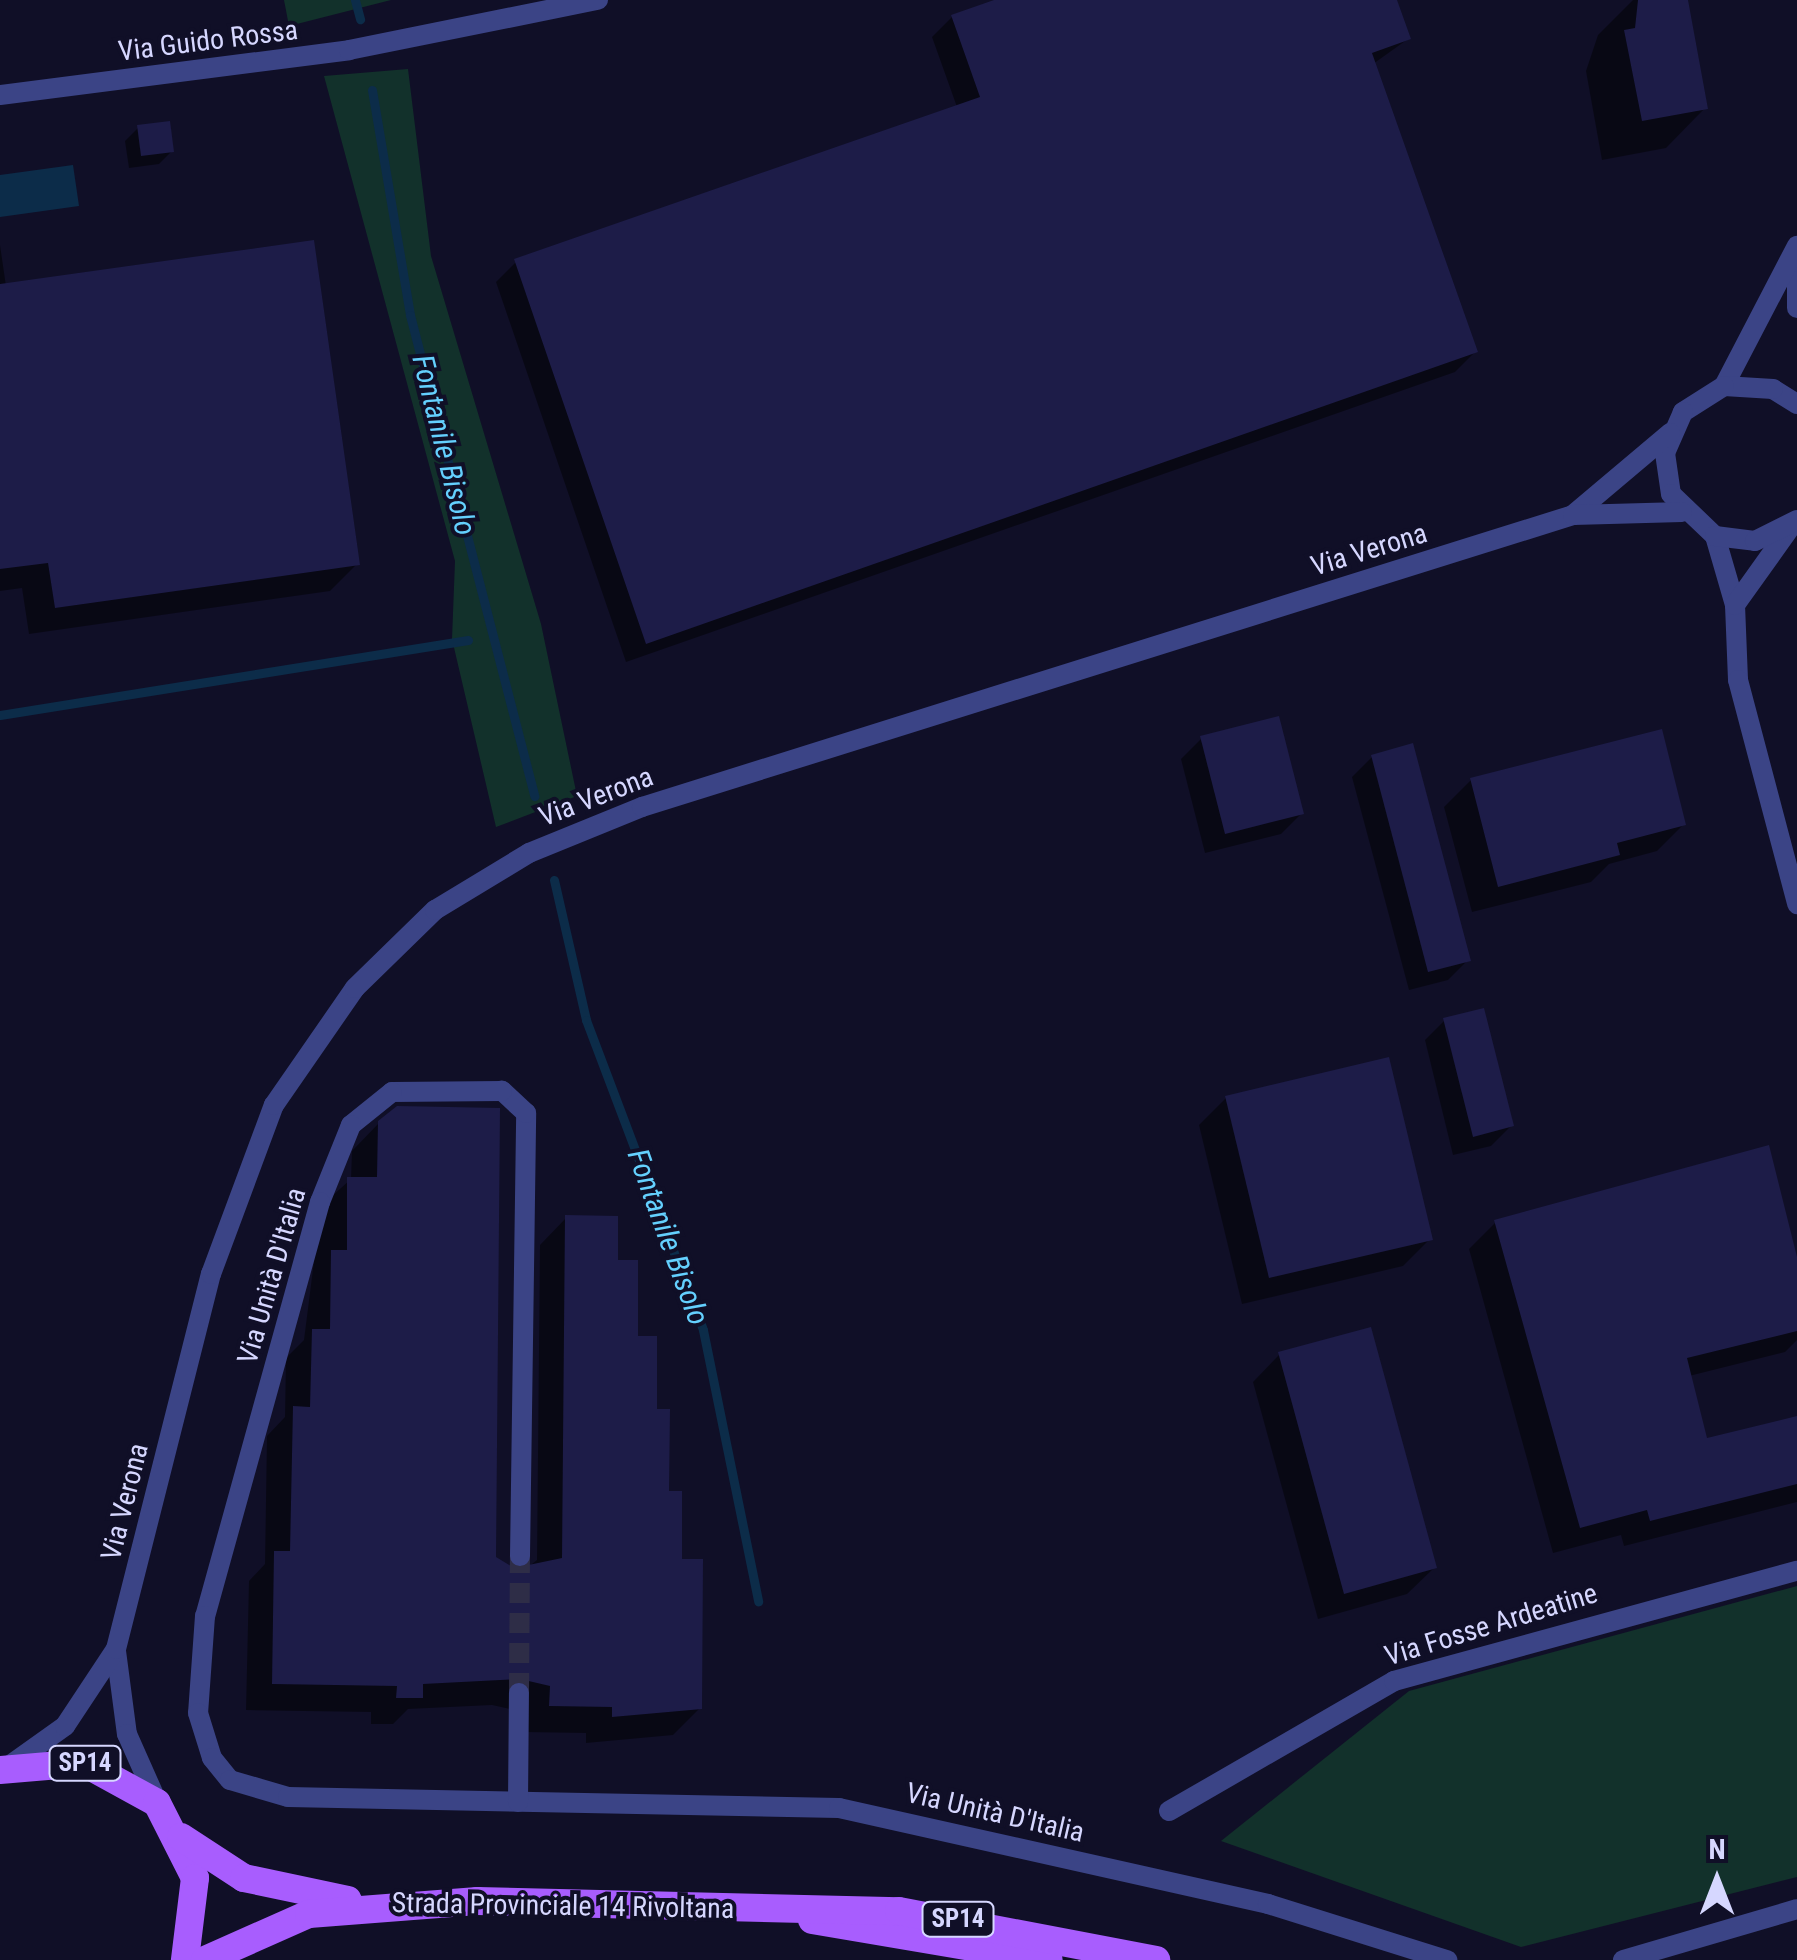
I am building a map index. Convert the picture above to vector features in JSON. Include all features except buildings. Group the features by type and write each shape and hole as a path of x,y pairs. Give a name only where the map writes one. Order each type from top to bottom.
{"main road":[{"name":"Strada Provinciale 14 Rivoltana","path":"1,1770 84,1763 159,1806 181,1836 197,1899 185,1960"},
{"name":"Strada Provinciale 14 Rivoltana","path":"181,1836 257,1882 370,1903 898,1911 1156,1960"},
{"name":"Strada Provinciale 14 Rivoltana","path":"205,1960 275,1924 370,1903"},
{"name":"Strada Provinciale 14 Rivoltana","path":"756,1909 1049,1960"}],"street":[{"name":"Via Guido Rossa","path":"0,95 349,50 598,0"},
{"path":"1797,245 1797,308"},
{"path":"1797,245 1724,386 1774,388 1797,404"},
{"name":"Via Verona","path":"1573,515 1670,433 1692,404 1724,386"},
{"path":"1670,433 1666,474 1682,512 1715,536 1755,541 1794,523"},
{"name":"Via Verona","path":"1,1770 65,1726 116,1649 212,1274 253,1150 311,1043 422,921 529,853 631,811 1573,515 1682,512"},
{"path":"1735,606 1794,523"},
{"path":"1715,536 1735,606 1738,680 1797,904"},
{"name":"Via Unità D'Italia","path":"520,1556 526,1113 502,1091 392,1092 351,1126 320,1202 205,1616 200,1724 225,1774 263,1795 518,1802 754,1801 860,1811 1268,1904 1447,1960"},
{"name":"Via Fosse Ardeatine","path":"1168,1811 1394,1681 1797,1571"},
{"name":"Via Verona","path":"116,1649 127,1734 159,1806"},
{"path":"518,1802 519,1693"},
{"path":"1623,1960 1797,1909"}],"green space":[{"path":"284,0 391,0 289,26"},
{"path":"408,69 431,256 541,624 577,796 496,827 452,639 455,561 324,76"},
{"path":"1797,1586 1797,1877 1521,1947 1221,1841 1409,1691"}],"water":[{"path":"73,165 79,206 0,217 0,175"}],"waterway":[{"name":"Fontanile Bisolo","path":"355,0 360,19"},
{"name":"Fontanile Bisolo","path":"372,90 410,315 534,796"},
{"path":"0,715 468,640"},
{"name":"Fontanile Bisolo","path":"554,880 586,1020 703,1330 758,1601"}],"tunnel":[{"path":"519,1693 520,1556"}]}
